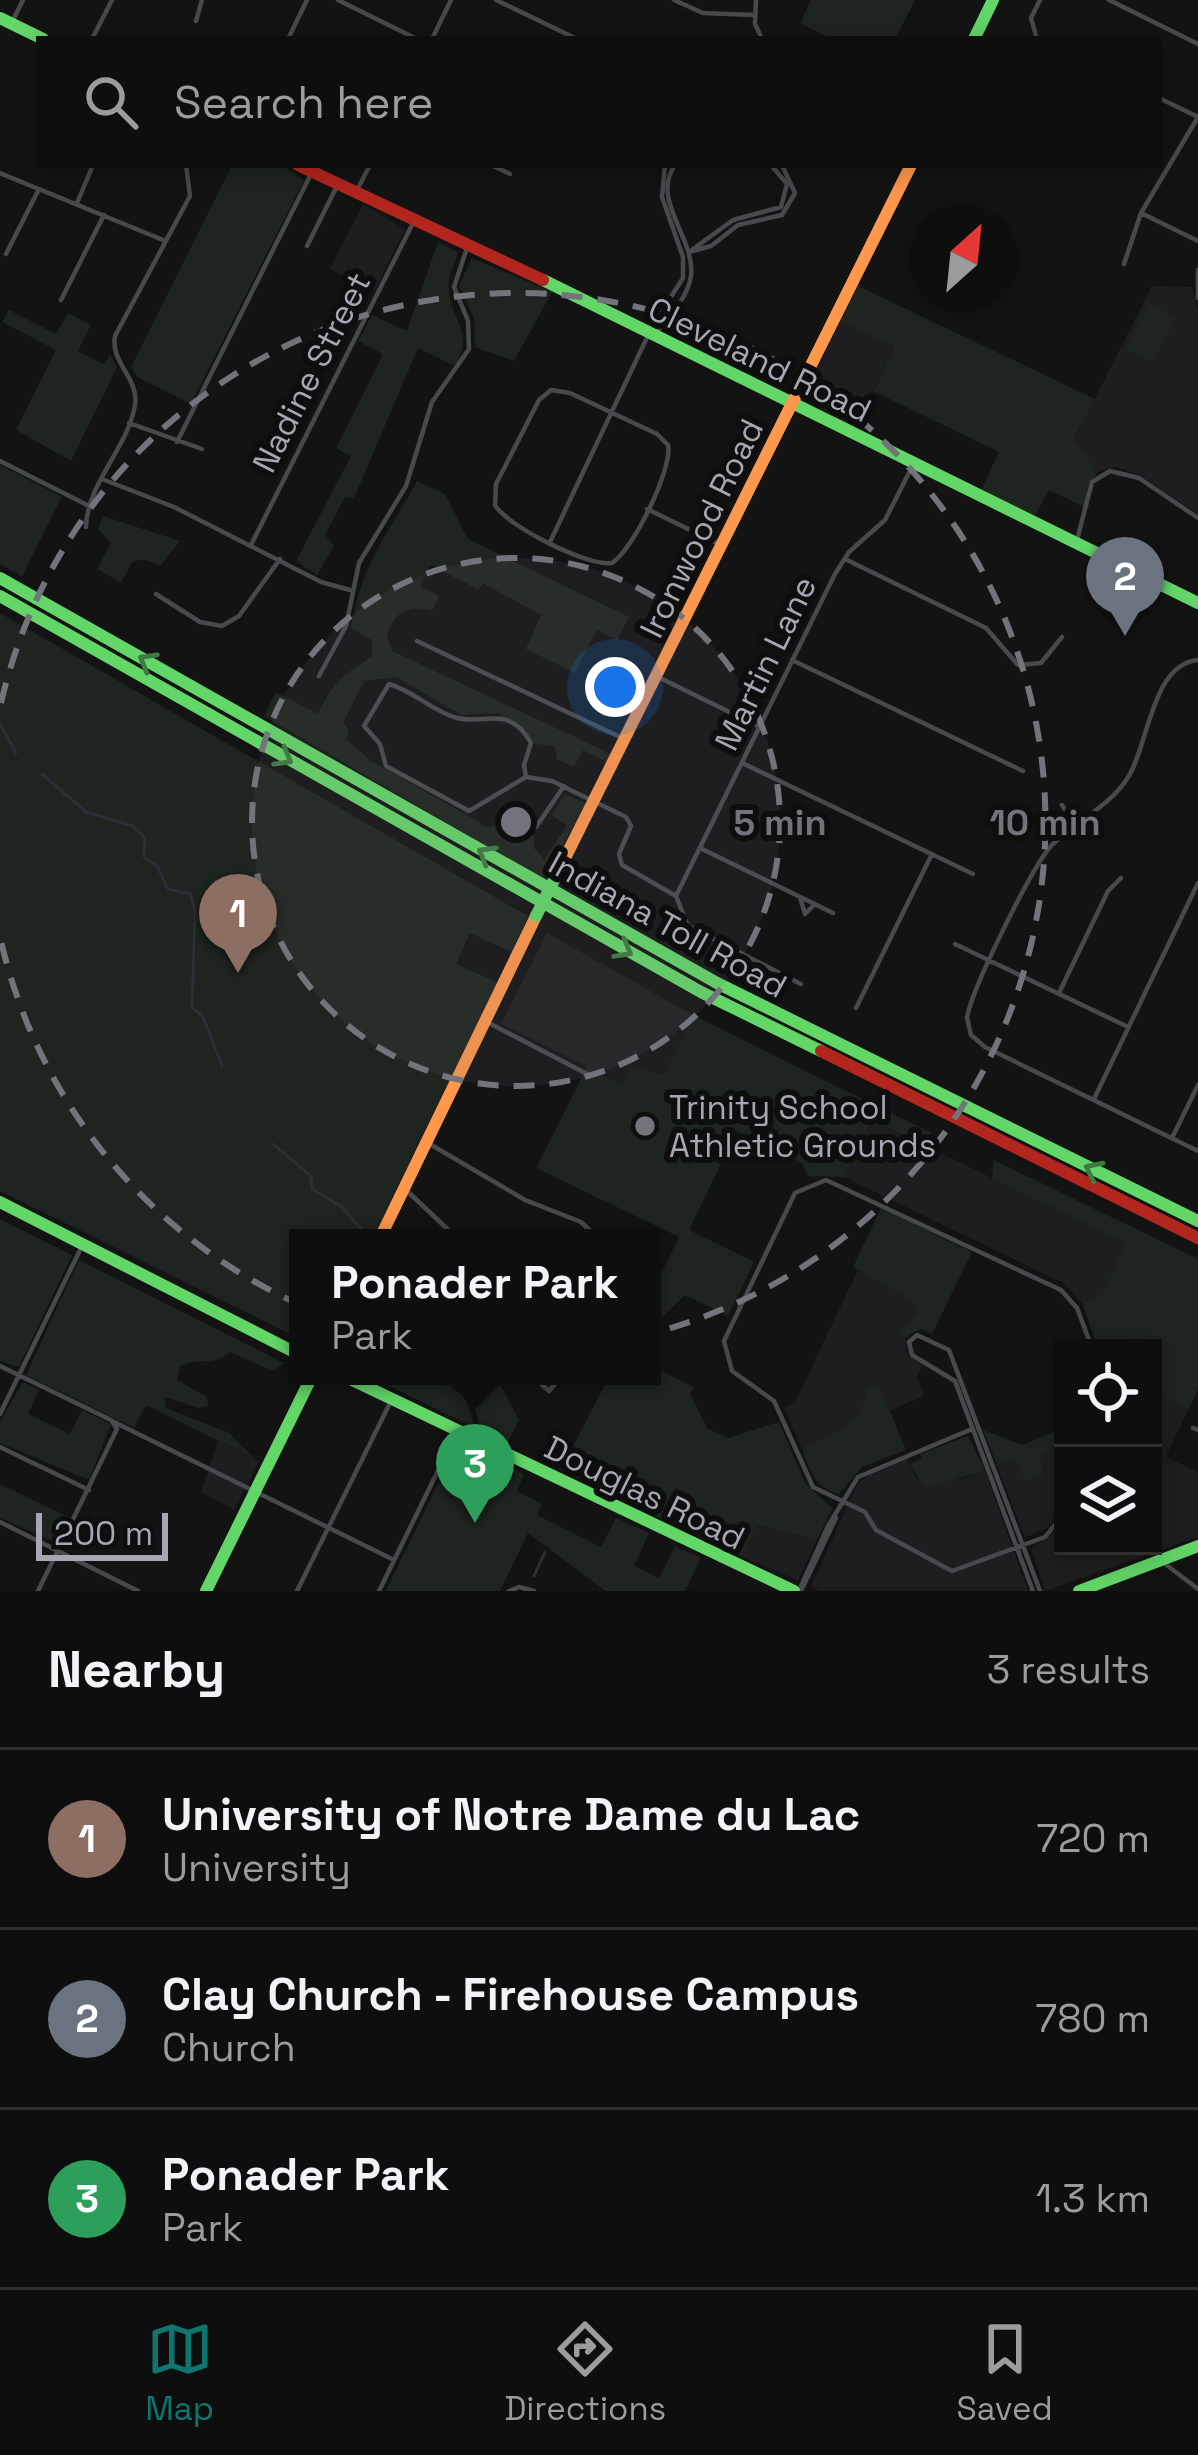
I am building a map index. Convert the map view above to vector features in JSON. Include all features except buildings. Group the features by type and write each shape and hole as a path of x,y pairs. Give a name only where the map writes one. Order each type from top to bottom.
{"main road":[{"path":"975,36 993,0"},
{"path":"6,21 37,36"},
{"name":"Cleveland Road","path":"304,168 1198,603"},
{"name":"Ironwood Road","path":"384,1229 910,168"},
{"name":"Indiana Toll Road","path":"0,578 731,991 1198,1221"},
{"name":"Indiana Toll Road","path":"0,596 701,992 1198,1238"},
{"path":"0,1202 289,1349"},
{"path":"206,1591 308,1385"},
{"name":"Douglas Road","path":"363,1385 798,1591"},
{"path":"1078,1591 1198,1546"}],"street":[{"path":"6,21 22,0"},
{"path":"94,36 112,0"},
{"path":"196,21 202,0"},
{"path":"290,36 308,0"},
{"path":"338,0 354,3 413,36"},
{"path":"433,36 451,0"},
{"path":"496,0 571,36"},
{"path":"674,0 703,13 754,15"},
{"path":"756,0 754,15 761,36"},
{"path":"1036,36 1031,24 1040,0"},
{"path":"1109,0 1198,44"},
{"path":"1124,264 1142,213 1198,117 1162,99"},
{"path":"77,202 92,168"},
{"path":"86,527 89,506 129,423 135,394 115,355 114,339 190,196 186,168"},
{"path":"356,193 368,168"},
{"path":"497,168 510,174"},
{"path":"550,542 684,270 662,197 665,168"},
{"path":"652,337 688,288 689,252 668,196 668,175 673,168"},
{"path":"689,252 733,220 781,207 788,187 773,168"},
{"path":"689,252 711,246 738,225 782,215 795,193 783,168"},
{"path":"0,172 163,240"},
{"path":"178,442 312,172"},
{"path":"307,246 338,184"},
{"path":"6,254 38,191"},
{"path":"1142,213 1198,242"},
{"path":"62,300 104,215"},
{"name":"Nadine Street","path":"251,545 414,221"},
{"path":"320,676 346,626 350,590 375,531 406,486 432,402 469,349 470,330 454,286 469,245"},
{"path":"1198,271 1198,298"},
{"path":"551,390 570,393 613,413 657,434 668,445 669,464 627,550 612,563 594,563 511,523 495,505 496,484 539,400 551,390"},
{"path":"129,423 202,449"},
{"path":"0,461 89,506"},
{"name":"Martin Lane","path":"676,896 844,559 885,520 913,464"},
{"path":"1076,544 1095,478 1114,470 1148,483 1198,518"},
{"path":"102,479 251,545 321,583 350,590"},
{"path":"647,509 723,546"},
{"path":"156,594 200,622 223,630 280,559"},
{"path":"844,559 986,628 1018,665 1042,663 1062,637"},
{"path":"417,640 627,740"},
{"path":"792,660 1023,771"},
{"path":"1198,660 1170,673 1121,787 1040,861 968,1009 968,1023 985,1047 1198,1150"},
{"path":"658,677 760,728"},
{"path":"526,777 524,765 531,743 526,734 497,716 458,719 415,694 387,685 364,729 381,746 386,766 474,810 526,777 564,786 596,802 630,822 621,863 676,896 688,926 801,984"},
{"path":"742,763 973,874"},
{"path":"536,827 564,786"},
{"path":"1062,805 1075,827"},
{"path":"700,848 832,913"},
{"path":"856,1008 932,854"},
{"path":"1058,994 1108,891 1121,878"},
{"path":"1093,1100 1198,883"},
{"path":"800,897 805,914 815,904"},
{"path":"955,944 1128,1028"},
{"path":"487,1022 591,1076"},
{"path":"1172,1138 1198,1085"},
{"path":"428,1143 525,1200 588,1229"},
{"path":"1054,1527 1049,1534 955,1572 880,1533 865,1512 813,1487 774,1401 738,1377 724,1353 730,1324 788,1204 805,1186 826,1180 850,1187 1061,1290 1074,1303 1088,1339"},
{"path":"404,1189 447,1229"},
{"path":"0,1414 83,1244"},
{"path":"975,1426 953,1379 910,1352 914,1336 924,1334 949,1350 1037,1591"},
{"path":"0,1366 394,1560"},
{"path":"297,1591 392,1399"},
{"path":"38,1591 89,1490 115,1424"},
{"path":"798,1591 842,1504 865,1471 975,1426"},
{"path":"380,1591 461,1432"},
{"path":"0,1447 89,1490"},
{"path":"0,1522 138,1591"},
{"path":"1160,1560 1198,1589"},
{"path":"509,1591 520,1586 535,1591"}],"shaded area":[{"path":"811,0 915,0 897,36 826,36 800,23"},
{"path":"230,168 286,168 304,180 191,404 137,377 131,367"},
{"path":"363,204 405,229 374,292 330,269"},
{"path":"438,242 458,252 449,286 463,336 461,355 455,366 418,348 354,498 345,497 325,535 334,546 317,575 296,561 351,456 336,448 383,354 358,341 372,315 407,331"},
{"path":"472,258 552,292 514,361 475,347 474,318 459,285"},
{"path":"856,285 1095,399 1074,439 1098,471 1087,488 1086,508 1049,490 1035,516 981,490 999,452 873,391 894,348 839,321"},
{"path":"1152,286 1192,287 1198,308 1198,514 1139,475 1116,467 1098,471 1074,440"},
{"path":"1149,302 1177,317 1152,362 1125,348"},
{"path":"9,310 56,334 68,313 91,325 78,351 104,364 110,354 117,367 71,461 16,430 56,350 2,322"},
{"path":"839,321 894,348 854,429 804,398"},
{"path":"0,465 62,497 22,576 0,564"},
{"path":"417,481 445,494 468,539 629,617 617,640 597,630 575,673 526,649 541,615 483,583 478,589 430,565 420,586 439,596 432,611 404,611 387,635 392,651 611,754 607,762 583,750 574,767 557,759 555,746 535,744 499,713 462,715 396,677 364,681 343,723 349,731 346,739 370,760 489,828 507,817 534,836 534,848 544,859 567,826 552,815 565,794 585,803 545,880 264,716 276,692 318,714 335,685 372,656 372,640 351,628 356,604 377,550"},
{"path":"103,516 180,541 160,566 144,559 132,562 121,583 97,569 111,543 98,529"},
{"path":"0,613 528,916 511,952 470,933 456,964 497,982 377,1229 289,1229 289,1334 0,1191"},
{"path":"547,933 693,1015 663,1074 621,1084 501,1024"},
{"name":"Trinity School Athletic Grounds","path":"693,1015 931,1133 925,1146 872,1120 844,1177 808,1176 802,1163 737,1131 689,1230 754,1262 728,1316 685,1295 661,1318 661,1274 679,1237 536,1168 587,1067 621,1084 630,1067 663,1074"},
{"path":"872,1120 1127,1243 1103,1294 1082,1303 1063,1283 844,1177"},
{"path":"994,1160 1198,1259 1198,1390 1188,1410 1162,1397 1162,1339 1095,1339 1082,1303 1103,1293 1126,1243 992,1178"},
{"path":"881,1208 972,1252 932,1334 920,1329 905,1338 899,1335 917,1311 912,1300 853,1267"},
{"path":"0,1219 72,1255 19,1367 0,1361"},
{"path":"79,1260 284,1363 273,1371 230,1352 218,1359 186,1363 180,1366 177,1380 207,1397 208,1406 198,1408 165,1397 166,1408 229,1433 255,1459 146,1405 134,1428 26,1375"},
{"path":"858,1270 912,1299 917,1311 899,1335 905,1338 907,1355 923,1365 917,1377 924,1396 889,1411 879,1386 866,1390 865,1406 842,1431 802,1449 784,1407 795,1402"},
{"path":"661,1370 694,1387 690,1394 707,1428 728,1438 779,1422 805,1483 832,1508 817,1540 756,1525 742,1557 561,1470 604,1385 661,1385"},
{"path":"23,1382 39,1390 28,1414 70,1434 82,1410 111,1424 89,1480 0,1443 0,1422"},
{"path":"387,1385 462,1385 475,1428"},
{"path":"468,1385 501,1385 519,1420 507,1444 482,1433"},
{"path":"879,1385 906,1450 862,1467 839,1494 831,1491 814,1477 802,1449 844,1426 860,1410 866,1389"},
{"path":"1162,1397 1188,1410 1166,1457 1198,1472 1198,1537 1162,1550"},
{"path":"983,1430 1023,1445 1054,1431 1054,1444 1041,1458 1045,1476 1025,1482 1016,1459 997,1465"},
{"path":"968,1436 985,1471 924,1488 910,1464 922,1459 920,1454"},
{"path":"218,1441 259,1461 234,1510 201,1492"},
{"path":"458,1442 524,1474 517,1491 542,1504 537,1515 601,1547 616,1518 649,1533 634,1566 659,1578 675,1546 701,1558 685,1591 606,1591 528,1533 500,1591 386,1591"},
{"path":"1054,1444 1054,1518 1048,1528 1025,1537 997,1465 1016,1459 1045,1475 1041,1458"},
{"path":"907,1459 916,1478 962,1479 985,1471 1028,1591 819,1591 811,1586 857,1485 867,1475"},
{"path":"0,1484 70,1518 57,1543 0,1518"},
{"path":"755,1525 817,1540 798,1580 742,1557"},
{"path":"1054,1532 1054,1555 1147,1555 1045,1591 1031,1549"}],"waterway":[{"path":"0,724 16,753"},
{"path":"42,774 86,812 133,826 145,838 144,857 157,866 168,889 190,894 195,911 192,1007 203,1017 222,1066"},
{"path":"273,1144 311,1176 312,1189 342,1207 361,1229"},
{"path":"534,1576 545,1552"}],"traffic: fast":[{"path":"975,36 993,0"},
{"path":"0,18 37,36"},
{"path":"543,280 1198,603"},
{"path":"0,578 717,983 1198,1221"},
{"path":"0,596 701,992 821,1051"},
{"path":"536,916 556,876"},
{"path":"0,1202 289,1349"},
{"path":"206,1591 308,1385"},
{"path":"363,1385 794,1591"},
{"path":"1079,1591 1198,1546"}],"traffic: slow":[{"path":"556,876 910,168"},
{"path":"384,1229 536,916"}],"traffic: jam":[{"path":"304,168 543,280"},
{"path":"821,1051 1198,1238"}],"place":[{"name":"Clay Church - Firehouse Campus","path":"1125,636"},
{"name":"University of Notre Dame du Lac","path":"238,973"},
{"name":"Trinity School Athletic Grounds","path":"645,1126"},
{"name":"Ponader Park","path":"475,1523"}]}
